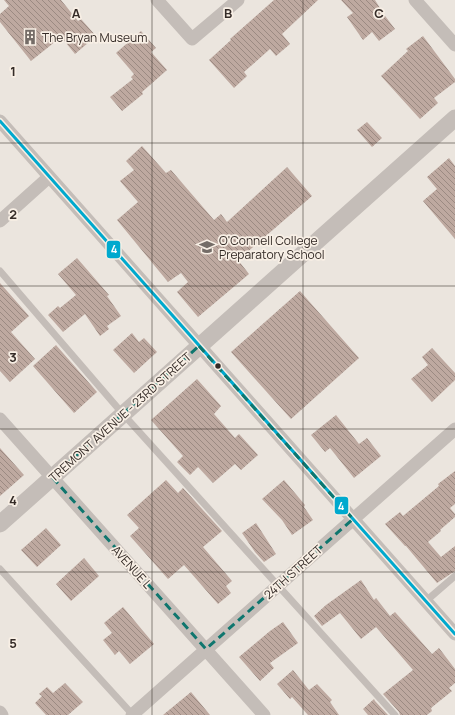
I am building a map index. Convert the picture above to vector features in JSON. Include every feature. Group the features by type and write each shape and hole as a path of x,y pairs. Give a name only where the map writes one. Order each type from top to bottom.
{"street":[{"path":"157,0 192,39 238,0"},
{"path":"417,1 455,45"},
{"name":"TREMONT AVENUE - 23RD STREET","path":"0,524 455,118"},
{"path":"0,121 455,634"},
{"path":"0,221 49,177"},
{"name":"AVENUE L","path":"0,419 264,715"},
{"name":"24TH STREET","path":"132,715 455,428"}],"lane":[{"path":"0,271 123,414 395,715"},
{"path":"0,569 132,715"},
{"path":"426,601 455,576"}],"highlighted area":[{"path":"199,346 353,519 206,649 52,477"}],"building":[{"name":"The Bryan Museum","path":"4,0 61,0 78,21 81,19 96,36 75,54 61,37 31,61 0,22 0,14 9,6"},
{"path":"274,0 318,0 282,34 290,44 276,56 270,49 244,72 247,76 234,88 209,60"},
{"path":"341,0 375,0 379,8 395,29 379,41 372,32 363,40 347,17 353,13"},
{"path":"141,31 156,48 151,52 167,70 142,92 143,94 122,111 110,97 133,79 131,77 134,74 116,53"},
{"path":"423,36 455,79 455,82 434,98 438,103 420,119 381,76 408,51 406,49"},
{"path":"367,122 382,138 372,147 357,130"},
{"path":"142,146 166,173 171,170 214,220 221,214 227,222 287,167 312,196 238,260 249,274 198,317 177,292 188,282 181,273 168,282 117,220 138,202 120,181 134,170 126,161"},
{"path":"449,158 455,166 455,239 423,201 437,189 427,177"},
{"path":"77,258 109,295 107,296 121,316 107,326 109,329 100,336 85,314 63,332 48,315 58,306 60,308 76,295 58,274"},
{"path":"0,283 29,316 11,332 35,359 10,382 0,371"},
{"path":"300,291 359,358 291,419 231,352"},
{"path":"132,333 139,342 144,338 157,352 134,373 113,350"},
{"path":"56,345 97,392 74,413 33,366"},
{"path":"432,348 455,373 455,380 432,402 411,379 428,365 422,357"},
{"path":"197,379 221,406 214,414 235,438 239,434 258,455 241,470 235,464 213,483 198,467 190,475 177,462 183,456 151,420"},
{"path":"336,415 359,444 367,438 381,456 354,478 330,448 325,452 311,435"},
{"path":"0,448 24,475 0,496"},
{"path":"455,471 455,504 450,508 455,514 455,517 428,542 441,557 455,546 455,571 437,583 406,546 385,524 400,512 403,516 439,486 438,484"},
{"path":"166,480 178,493 183,488 222,531 203,547 232,581 226,586 231,593 218,604 184,565 168,579 130,536 139,528 127,515"},
{"path":"284,480 305,505 304,507 313,520 292,535 282,520 262,499"},
{"path":"256,523 276,554 264,562 242,533"},
{"path":"46,528 61,545 37,567 21,550"},
{"path":"84,558 99,576 71,601 56,584"},
{"path":"361,580 374,600 376,598 390,616 395,612 432,654 439,648 455,669 455,683 449,688 452,691 431,708 432,711 427,715 400,715 383,694 413,670 376,627 361,639 340,613 322,626 314,616 326,605"},
{"path":"123,607 154,644 130,664 119,651 115,655 103,640 112,633 104,623"},
{"path":"283,622 298,643 270,663 274,668 260,681 239,657"},
{"path":"293,670 309,690 317,684 332,700 330,702 339,715 308,715 292,697 290,699 277,684"},
{"path":"65,683 83,702 68,715 46,715 35,703 42,696 39,694 47,687 53,693"},
{"path":"191,692 210,715 163,715"},
{"path":"374,699 388,715 368,715 363,709"}],"transit line":[{"name":"4","path":"0,121 455,634"}],"place":[{"name":"The Bryan Museum","path":"30,37"},
{"name":"O'Connell College Preparatory School","path":"207,247"}]}
